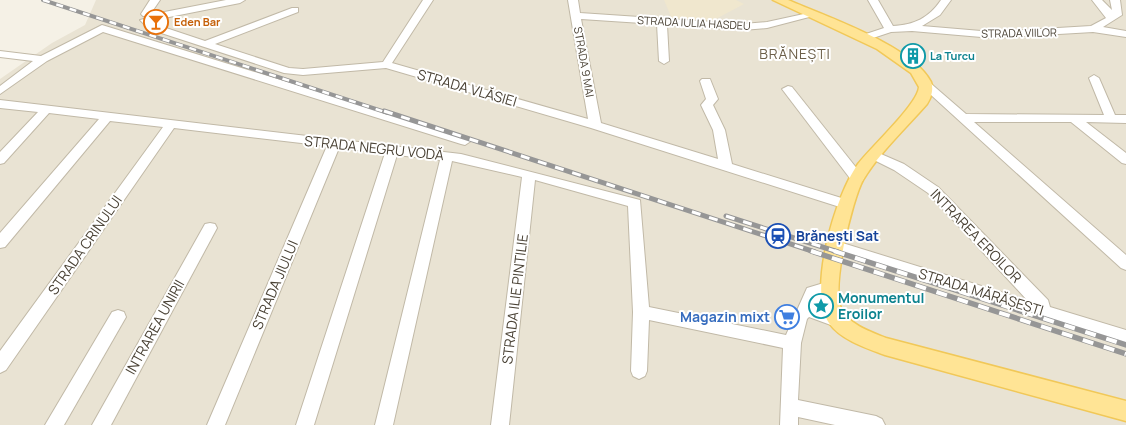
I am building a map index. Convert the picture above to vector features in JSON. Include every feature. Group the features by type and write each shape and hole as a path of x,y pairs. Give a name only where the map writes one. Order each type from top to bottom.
{"main road":[{"path":"779,0 864,38 909,66 925,84 926,91 922,100 874,155 857,178 846,204 827,288 829,306 839,321 855,333 885,346 1126,411"}],"street":[{"path":"148,17 155,0"},
{"path":"148,17 240,0"},
{"path":"386,65 428,0"},
{"name":"STRADA 9 MAI","path":"573,0 595,125"},
{"path":"873,0 890,29"},
{"path":"912,28 937,13 946,0"},
{"path":"1097,0 1108,12 1111,19"},
{"path":"1093,30 1117,15 1118,11 1115,0"},
{"path":"204,44 295,10"},
{"name":"STRADA IULIA HASDEU","path":"576,16 752,27 810,14"},
{"name":"STRADA VLĂSIEI","path":"148,17 153,27 288,71 303,72 386,65 595,125 846,204"},
{"path":"662,22 664,61"},
{"path":"0,91 43,59 102,28 465,141"},
{"name":"STRADA VIILOR","path":"864,38 890,29 912,28 993,35 1093,30 1126,34"},
{"path":"0,54 43,59"},
{"path":"284,84 303,72"},
{"path":"1094,78 1111,118"},
{"path":"706,80 712,99 707,105 719,130 726,166"},
{"path":"925,84 1126,264"},
{"path":"788,89 857,178"},
{"name":"STRADA NEGRU VODĂ","path":"0,104 448,156 529,174 635,203 641,312 639,371"},
{"path":"0,160 46,110"},
{"path":"0,243 106,117"},
{"path":"964,118 1126,119"},
{"path":"1073,118 1126,160"},
{"name":"STRADA CRINULUI","path":"0,365 170,125"},
{"name":"STRADA JIULUI","path":"216,425 334,144"},
{"path":"305,425 392,151"},
{"name":"INTRAREA EROILOR","path":"874,155 916,178 944,200 1042,305 1043,312"},
{"path":"384,425 448,156"},
{"name":"STRADA ILIE PINTILIE","path":"500,425 529,174"},
{"name":"INTRAREA UNIRII","path":"101,425 210,228"},
{"name":"STRADA MĂRĂȘEȘTI","path":"836,247 1126,337"},
{"path":"827,288 812,292 808,301 808,307 816,314 839,321"},
{"path":"808,307 800,314 792,343 789,416 876,425"},
{"path":"641,312 792,343"},
{"path":"54,425 118,317"}],"shaded area":[{"path":"96,0 1126,0 1126,425 0,425 0,79 52,43 85,25"},
{"path":"664,0 736,0 744,4 710,22 672,19"}],"railway":[{"path":"43,0 388,113"},
{"path":"384,111 815,252"},
{"path":"726,216 838,252"},
{"path":"811,251 1126,354"},
{"path":"834,251 1126,345"}],"place":[{"name":"Eden Bar","path":"156,22"},
{"name":"La Turcu","path":"913,56"},
{"name":"Brănești Sat","path":"778,236"},
{"name":"Monumentul Eroilor","path":"821,306"},
{"name":"Magazin mixt","path":"787,317"}],"district":[{"name":"BRĂNEȘTI","path":"795,54"}]}
